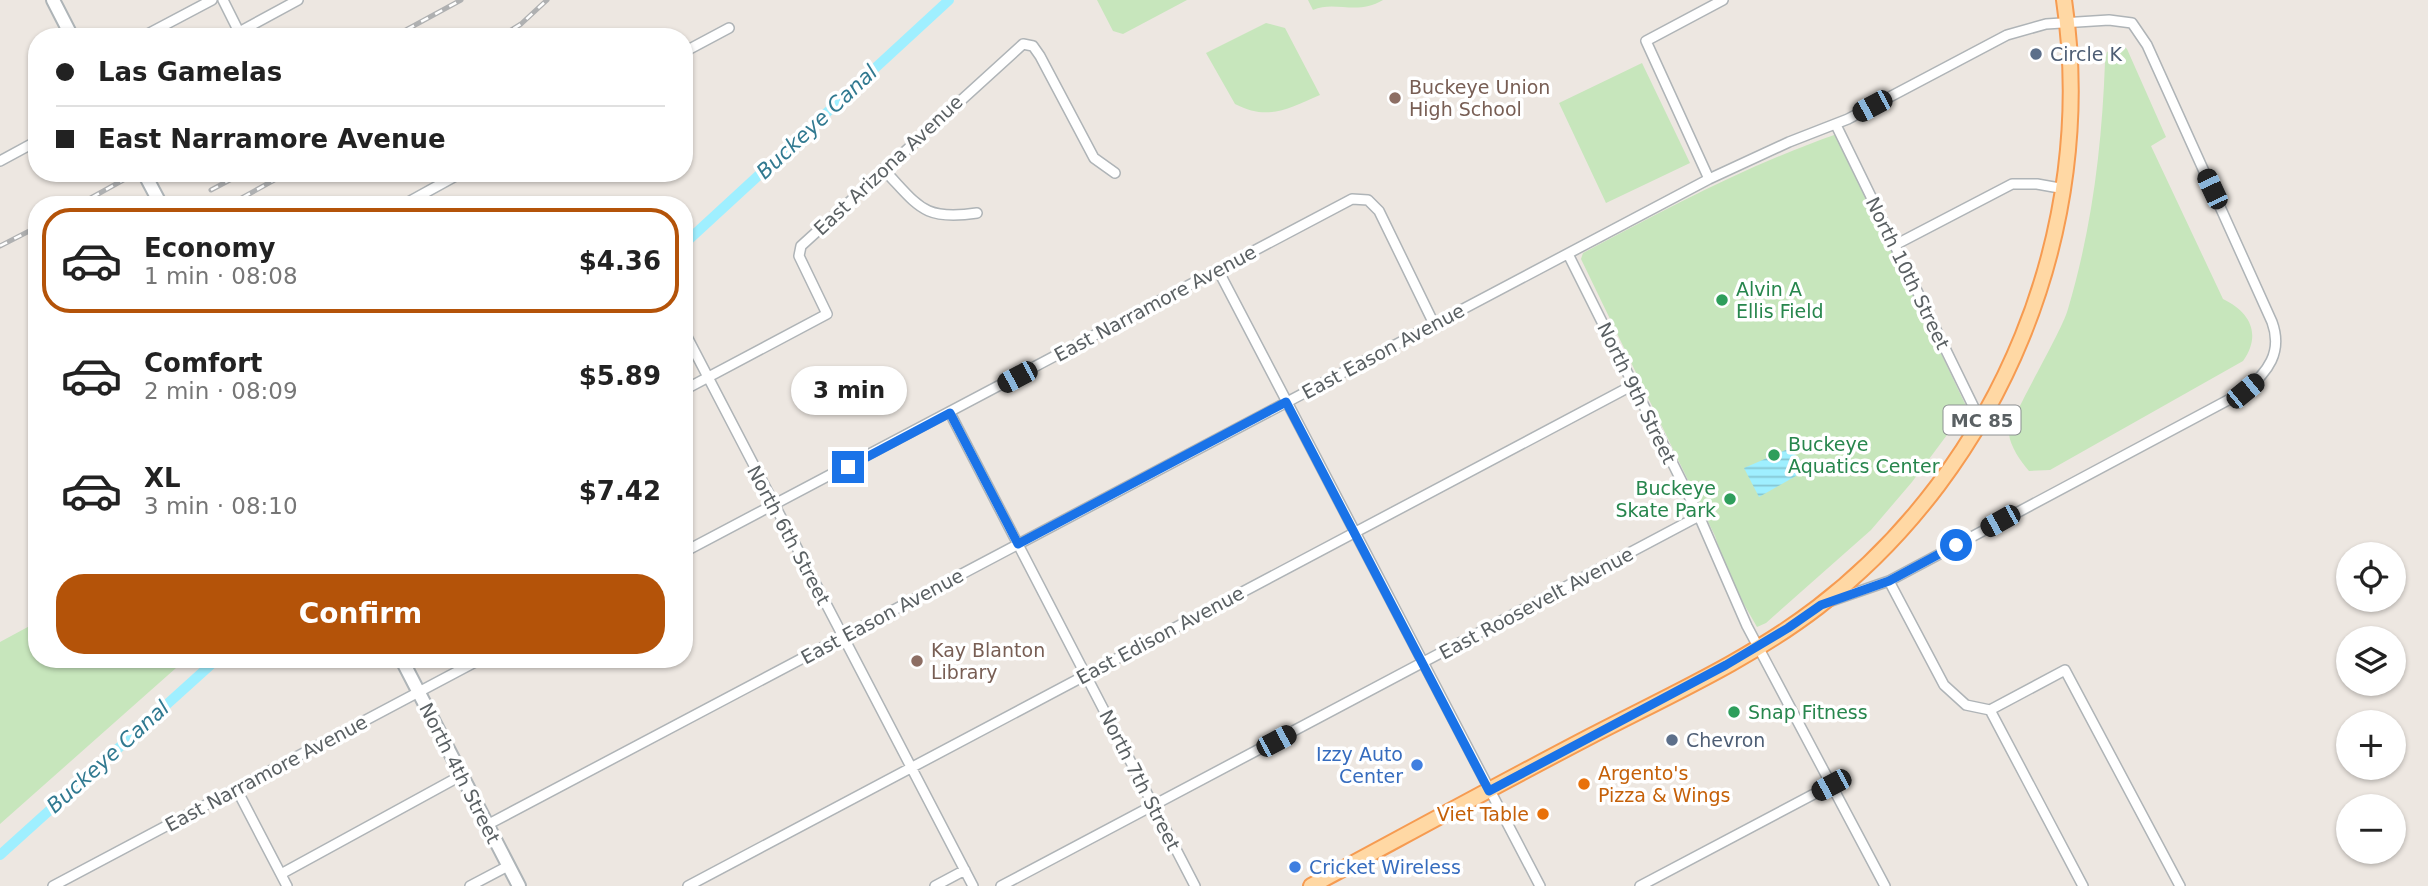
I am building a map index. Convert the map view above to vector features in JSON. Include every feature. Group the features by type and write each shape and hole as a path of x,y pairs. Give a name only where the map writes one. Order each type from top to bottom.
{"main road":[{"name":"MC 85","path":"1311,886 1758,647 1821,605 1869,562 1916,513 1943,480 1981,422 2013,360 2039,294 2065,189 2073,117 2068,23 2064,0"}],"street":[{"path":"53,0 67,28"},
{"path":"159,28 212,0"},
{"path":"223,0 233,28"},
{"path":"246,28 298,0"},
{"path":"1709,179 1646,41 1723,0"},
{"name":"East Eason Avenue","path":"487,825 1709,179 1788,142 1836,125 2007,35 2046,24 2122,20 2132,23 2141,34 2272,322 2277,335 2274,358 2258,381 2245,391 1889,581"},
{"path":"693,47 729,28"},
{"name":"East Arizona Avenue","path":"693,385 827,314 799,250 883,169 1017,48 1028,42 1040,56 1094,158 1115,173"},
{"name":"North 10th Street","path":"1836,125 1981,422"},
{"path":"0,161 28,146"},
{"path":"883,169 930,213 954,216 977,213"},
{"path":"419,196 445,182"},
{"path":"1895,245 2012,184 2037,184 2065,189"},
{"name":"East Narramore Avenue","path":"693,547 1352,199 1368,200 1379,211 1434,324"},
{"name":"North 9th Street","path":"1568,254 1699,516 1758,647 1885,886"},
{"path":"1218,270 1540,886"},
{"name":"North 6th Street","path":"693,349 973,886"},
{"name":"East Edison Avenue","path":"688,886 1633,385"},
{"name":"North 7th Street","path":"950,413 1195,886"},
{"name":"East Roosevelt Avenue","path":"1001,886 1699,516"},
{"path":"1821,605 1889,581 1944,685 1966,705 1990,710 2065,670 2180,886"},
{"name":"North 4th Street","path":"405,668 519,886"},
{"name":"East Narramore Avenue","path":"58,885 464,668"},
{"path":"1990,710 2083,886"},
{"path":"281,874 462,775"},
{"path":"1640,886 1831,785"},
{"path":"237,790 287,886"},
{"path":"470,886 508,866"},
{"path":"935,886 965,870"}],"green space":[{"path":"1097,0 1187,0 1123,34 1113,31"},
{"path":"1308,0 1383,0 1364,7 1330,6 1313,10"},
{"path":"1266,23 1285,28 1320,95 1278,111 1258,112 1235,104 1206,53"},
{"path":"2121,43 2127,49 2166,137 2151,146 2223,299 2246,317 2252,333 2252,342 2243,361 2050,470 2029,471 2019,459 2009,434 2068,309 2094,187 2105,62 2107,52"},
{"path":"1642,63 1690,163 1606,203 1559,103"},
{"path":"1837,134 1967,408 1912,482 1871,530 1766,623 1757,627 1729,578 1715,536 1581,259 1583,253 1708,189 1771,159"},
{"path":"28,627 28,668 176,668 0,824 0,642"}],"water":[{"path":"1788,449 1800,459 1801,473 1759,497 1744,468"}],"waterway":[{"name":"Buckeye Canal","path":"693,236 949,0"},
{"name":"Buckeye Canal","path":"0,855 207,668"}],"railway":[{"path":"410,28 461,0"},
{"path":"515,28 547,0"},
{"path":"94,196 120,182"},
{"path":"211,190 226,182"},
{"path":"245,196 271,182"},
{"path":"0,246 28,232"}],"place":[{"name":"Circle K","path":"2036,54"},
{"name":"Buckeye Union High School","path":"1395,98"},
{"name":"Alvin A Ellis Field","path":"1722,300"},
{"name":"Buckeye Aquatics Center","path":"1774,455"},
{"name":"Buckeye Skate Park","path":"1730,499"},
{"name":"Kay Blanton Library","path":"917,661"},
{"name":"Snap Fitness","path":"1734,712"},
{"name":"Chevron","path":"1672,740"},
{"name":"Izzy Auto Center","path":"1417,765"},
{"name":"Argento's Pizza & Wings","path":"1584,784"},
{"name":"Viet Table","path":"1543,814"},
{"name":"Cricket Wireless","path":"1295,867"}],"route":[{"path":"848,467 950,413 1018,544 1286,402 1489,791 1726,665 1821,605 1889,581 1956,545"}]}
